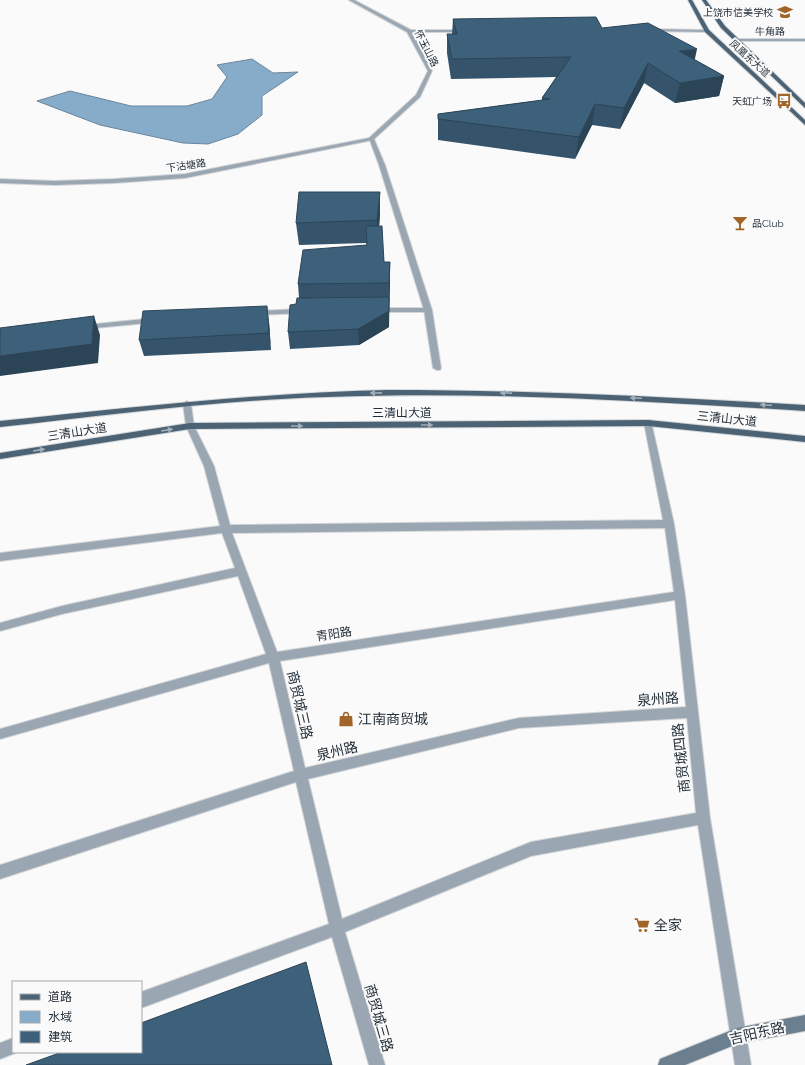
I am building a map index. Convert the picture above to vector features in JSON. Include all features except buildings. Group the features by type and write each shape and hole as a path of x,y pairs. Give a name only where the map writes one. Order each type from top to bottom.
{"main road":[{"name":"凤凰东大道","path":"690,0 707,31 805,123"},
{"name":"凤凰东大道","path":"704,0 723,27 805,106"},
{"name":"三清山大道","path":"0,424 188,404 325,394 440,392 598,396 805,408"},
{"name":"三清山大道","path":"0,456 190,426 648,423 805,439"},
{"name":"吉阳东路","path":"666,1065 737,1036 805,1023"}],"street":[{"name":"怀玉山路","path":"351,0 410,31 430,71 418,96 371,139"},
{"path":"644,30 707,31"},
{"path":"410,31 472,31"},
{"name":"牛角路","path":"736,40 805,40"},
{"path":"371,139 382,165 428,310 437,368"},
{"name":"下沽塘路","path":"0,181 54,184 185,176 371,139"},
{"path":"245,314 315,310"},
{"path":"368,310 428,310"},
{"path":"73,328 166,319"},
{"name":"商贸城三路","path":"188,404 190,426 209,466 226,529 273,657 337,928 377,1065"},
{"name":"商贸城四路","path":"648,423 669,524 680,595 703,818 737,1036 743,1065"},
{"path":"0,557 226,529 669,524"},
{"path":"0,627 62,610 242,572"},
{"name":"青阳路","path":"0,734 273,657 680,595"},
{"name":"泉州路","path":"0,872 300,775 519,723 691,712"},
{"path":"142,1000 337,928 531,849 703,818"},
{"path":"0,1051 12,1046"}],"water":[{"path":"252,59 273,73 298,72 262,96 262,115 238,134 208,144 183,143 100,125 37,101 70,91 131,106 187,106 212,99 227,77 217,65"}],"place":[{"name":"上饶市信美学校","path":"785,12"},
{"name":"天虹广场","path":"784,101"},
{"name":"品Club","path":"740,223"},
{"name":"江南商贸城","path":"346,719"},
{"name":"全家","path":"642,925"}]}
